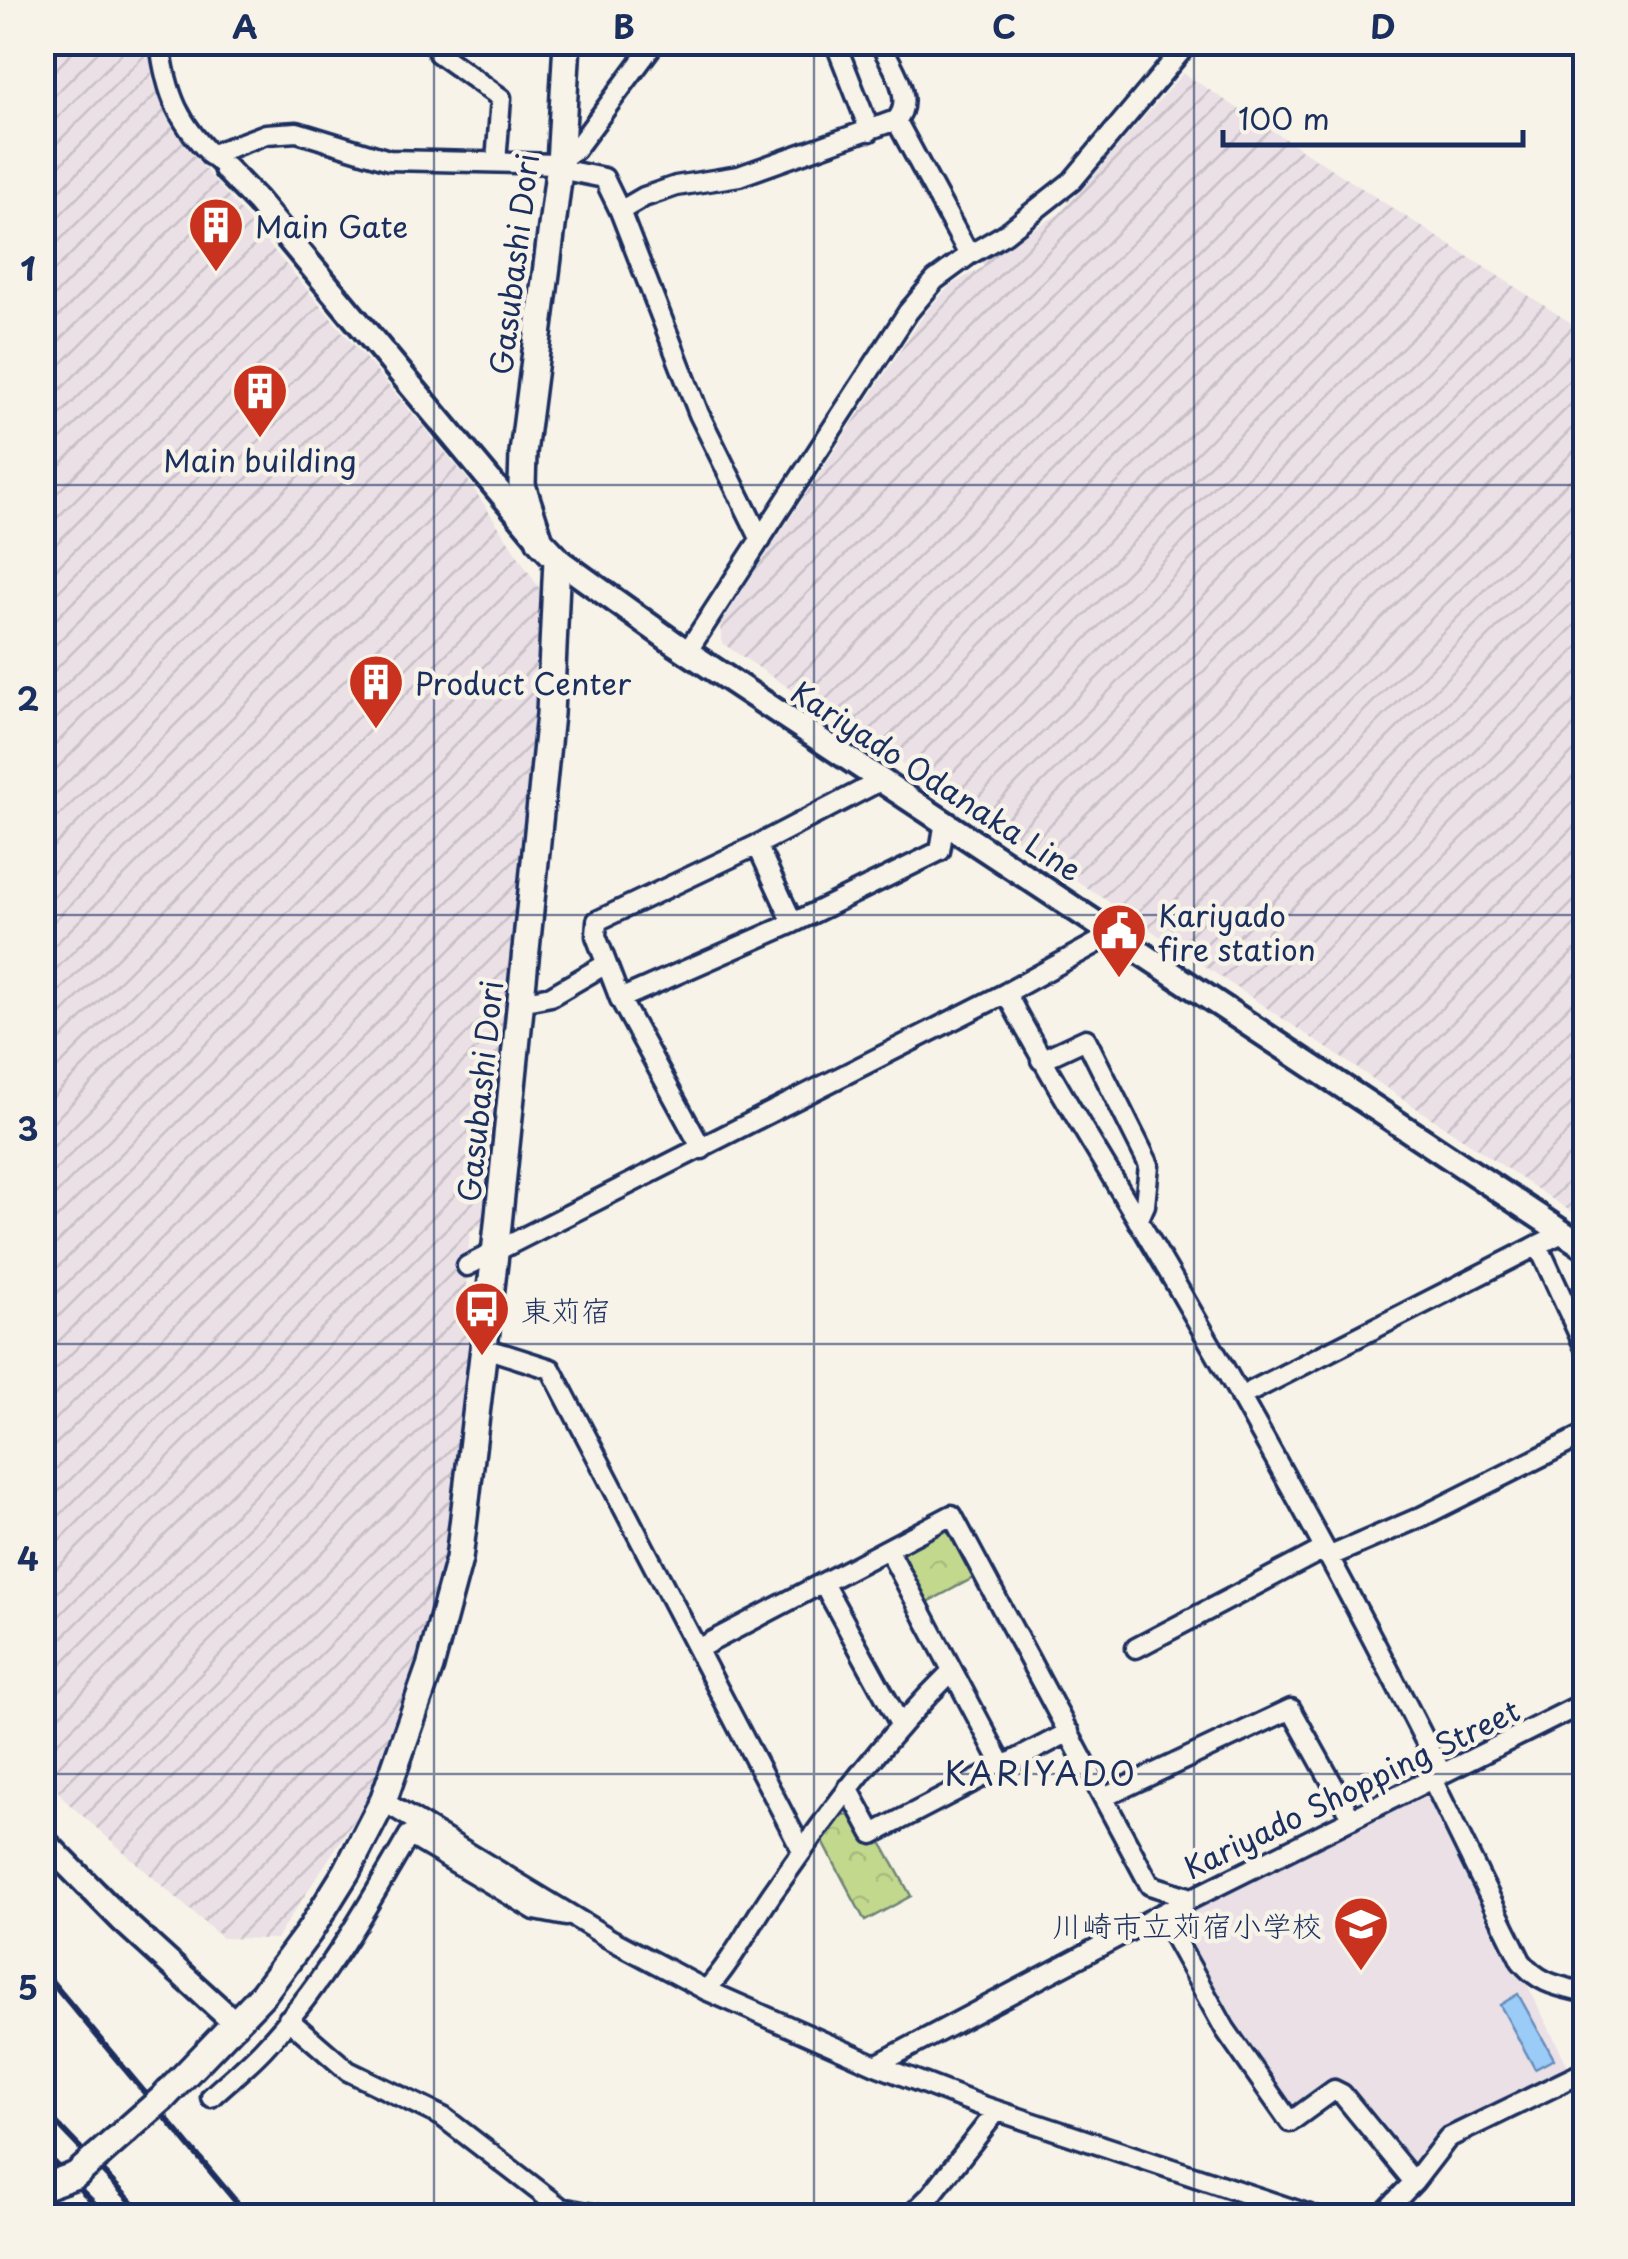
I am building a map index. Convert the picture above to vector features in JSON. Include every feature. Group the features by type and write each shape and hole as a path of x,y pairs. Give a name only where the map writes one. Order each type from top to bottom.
{"main road":[{"name":"Gasubashi Dori","path":"42,2187 76,2175 183,2080 236,2024 309,1932 347,1871 383,1801 430,1667 458,1559 496,1254 550,714 549,550 522,485 560,161 567,42"}],"street":[{"path":"160,42 164,82 181,118 218,162 266,134 297,132 390,160 560,161 575,150 655,42"},
{"path":"834,42 870,131"},
{"path":"620,211 644,197 676,186 739,176 896,120 903,112 904,99 880,42"},
{"path":"687,652 908,312 935,280 969,254 1005,234 1072,181 1190,42"},
{"path":"438,53 501,98 496,162"},
{"path":"896,120 969,254"},
{"path":"560,161 568,171 604,178 670,344 761,540"},
{"name":"Kariyado Odanaka Line","path":"218,162 270,216 549,550 687,652 1586,1248"},
{"path":"702,1148 620,999 596,936 597,921 882,780"},
{"path":"620,999 792,923 940,850 944,822"},
{"path":"757,845 792,923"},
{"path":"467,1266 1115,934"},
{"path":"520,1002 551,996 606,964"},
{"path":"1006,993 1326,1553 1437,1776 1521,1961 1533,1976 1551,1986 1586,1993"},
{"path":"1041,1060 1086,1039 1149,1165 1145,1206 1138,1221"},
{"path":"1240,1397 1562,1233"},
{"path":"1538,1245 1586,1350"},
{"path":"485,1348 551,1369 700,1648 802,1850"},
{"path":"1136,1648 1326,1553 1421,1516 1586,1434"},
{"path":"700,1648 952,1514 1150,1884 1191,1898"},
{"path":"888,1549 1003,1766"},
{"path":"823,1583 900,1724"},
{"path":"706,1990 848,1788 900,1724 952,1672"},
{"name":"Kariyado Shopping Street","path":"876,2065 1191,1898 1586,1702"},
{"path":"1104,1798 1290,1709 1352,1818"},
{"path":"848,1788 873,1834 1069,1732"},
{"path":"383,1801 576,1918 706,1990 876,2065 997,2111 1312,2216"},
{"path":"211,2097 263,2050 288,2019 356,1925 409,1835 535,1910 576,1918"},
{"path":"42,1839 122,1920 236,2024"},
{"path":"1161,1914 1225,2029 1290,2122 1334,2090 1342,2094 1414,2182"},
{"path":"288,2019 348,2071 443,2117 560,2208 603,2216"},
{"path":"1381,2216 1448,2138 1586,2071"},
{"path":"910,2216 997,2111"}],"shaded area":[{"path":"42,43 150,43 152,79 170,124 187,148 466,477 543,594 540,727 487,1222 470,1231 466,1287 481,1311 448,1554 376,1787 276,1939 222,1938 68,1803 43,1773"},
{"path":"1183,73 1585,332 1585,1221 722,643 720,625 925,313 950,286 983,267 983,258 1059,214"},
{"name":"川崎市立苅宿小学校","path":"1425,1795 1434,1799 1570,2070 1445,2133 1418,2169 1412,2170 1347,2091 1287,2111 1227,2020 1175,1925 1178,1918"}],"green space":[{"path":"944,1525 952,1528 977,1576 924,1604 898,1556 901,1548"},
{"path":"837,1814 855,1816 880,1840 911,1896 865,1921 821,1838"}],"water":[{"path":"1518,1994 1554,2059 1535,2069 1500,2005"}],"railway":[{"path":"42,1970 248,2216"},
{"path":"42,2108 145,2216"},
{"path":"42,2151 107,2216"}],"place":[{"name":"Main Gate","path":"216,274"},
{"name":"Main building","path":"260,440"},
{"name":"Product Center","path":"376,731"},
{"name":"Kariyado fire station","path":"1119,980"},
{"name":"東苅宿","path":"482,1358"},
{"name":"川崎市立苅宿小学校","path":"1361,1973"}],"district":[{"name":"KARIYADO","path":"1041,1773"}]}
